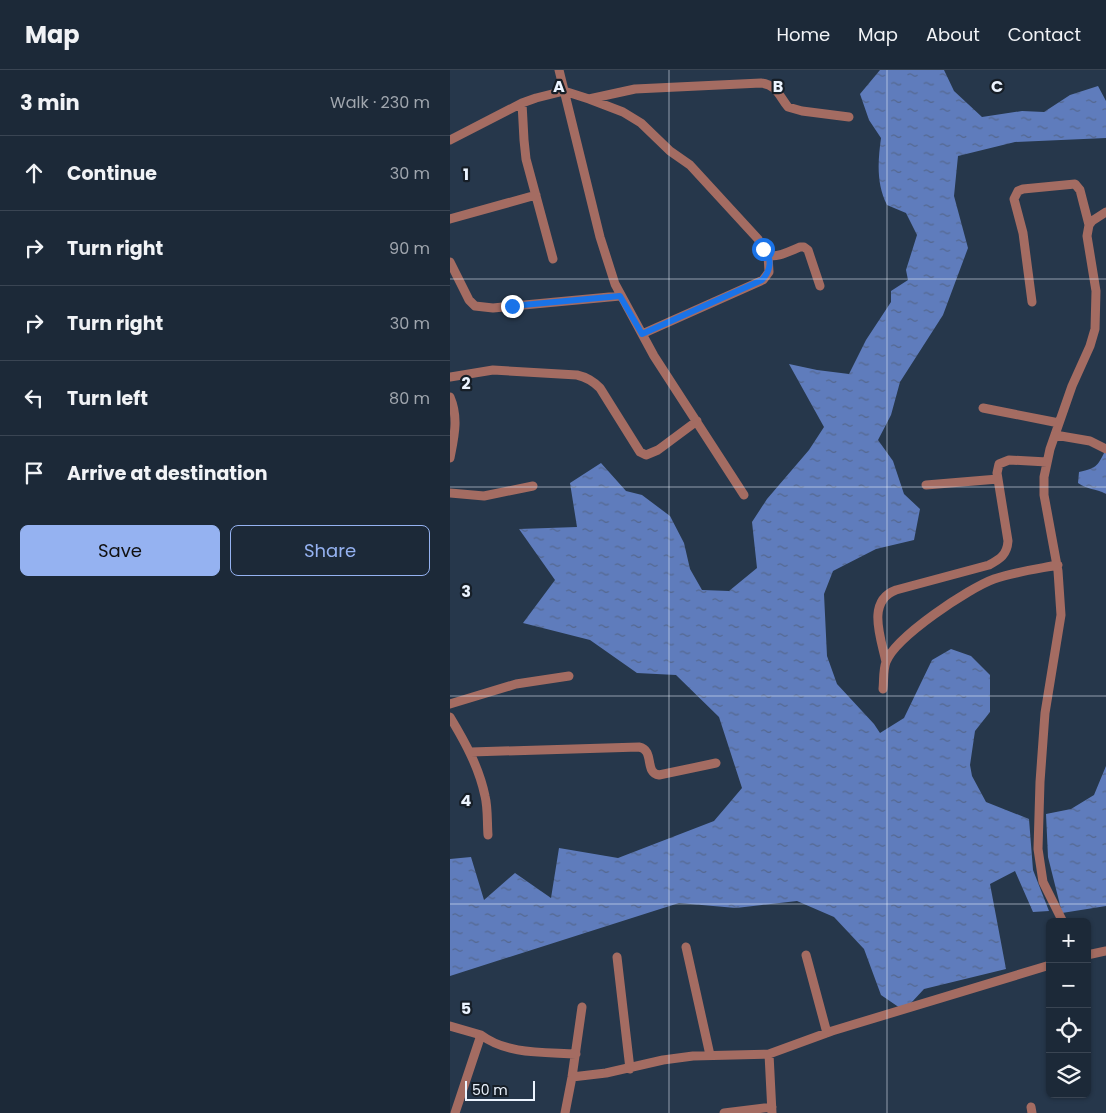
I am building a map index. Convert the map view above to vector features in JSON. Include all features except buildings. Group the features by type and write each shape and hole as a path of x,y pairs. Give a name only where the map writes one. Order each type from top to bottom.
{"street":[{"path":"559,70 606,260 620,296 744,496"},
{"path":"589,99 635,89 761,83 774,87 788,107 802,111 848,117"},
{"path":"450,140 522,103 564,91 623,112 641,123 670,151 690,165 758,239 765,253 774,256 804,247 808,250 820,286"},
{"path":"522,103 524,147 553,259"},
{"path":"1032,302 1023,233 1014,199 1018,191 1023,189 1075,184 1080,190 1089,225 1087,236 1096,291 1097,320 1093,338 1072,386 1059,423 1044,477 1044,494 1058,565 1061,615 1045,713 1038,849 1043,882 1061,918"},
{"path":"450,219 536,195"},
{"path":"1089,225 1106,212"},
{"path":"642,334 762,280 769,272 768,255"},
{"path":"450,262 469,300 475,306 493,308 620,296"},
{"path":"450,377 484,370 508,370 585,377 600,388 640,452 646,455 658,450 696,421"},
{"path":"450,397 455,411 456,426 450,458"},
{"path":"983,408 1059,423"},
{"path":"1055,435 1090,441 1106,448"},
{"path":"883,689 886,662 878,613 881,601 889,593 989,565 1000,559 1008,548 1008,541 998,467 1004,461 1047,462"},
{"path":"926,485 998,478"},
{"path":"450,493 484,496 533,486"},
{"path":"886,662 892,652 910,634 960,596 1002,576 1058,565"},
{"path":"450,704 516,684 569,676"},
{"path":"450,717 471,752 480,775 486,797 488,835"},
{"path":"471,752 639,747 647,752 652,772 656,775 716,764"},
{"path":"686,946 710,1055"},
{"path":"1091,954 1106,951"},
{"path":"806,955 827,1033"},
{"path":"616,957 630,1068"},
{"path":"572,1077 630,1068 663,1060 710,1055 769,1054 827,1033 1046,966"},
{"path":"565,1113 576,1054 582,1007"},
{"path":"450,1026 481,1035 491,1042 518,1050 576,1054"},
{"path":"455,1113 481,1035"},
{"path":"724,1113 772,1110 769,1054"}],"water":[{"path":"880,70 944,70 954,91 982,117 1022,111 1044,112 1070,95 1098,86 1106,101 1106,138 1015,142 958,156 954,196 968,248 943,315 900,382 891,415 878,440 893,461 904,494 920,509 914,540 876,549 833,571 824,594 827,656 837,684 880,733 904,718 932,660 951,649 971,656 990,675 990,712 975,731 970,765 972,776 986,802 1029,819 1033,870 1049,911 1033,912 1015,871 990,884 1006,969 924,989 911,1003 900,1008 881,995 864,949 834,917 797,901 736,908 679,903 450,976 450,859 471,857 484,900 515,873 551,898 559,848 618,858 714,821 742,788 719,717 676,675 637,673 590,640 523,623 555,580 519,529 577,527 570,483 601,463 626,491 642,495 670,516 684,543 690,569 702,590 729,591 757,568 752,522 767,499 809,450 824,427 789,364 849,374 866,340 891,302 891,291 908,280 906,270 917,235 906,213 887,205 883,197 879,180 881,138 869,120 860,94"},
{"path":"1106,449 1106,494 1078,483 1079,472 1097,465"},
{"path":"1106,766 1106,906 1062,913 1048,857 1046,814 1071,809 1094,795"}],"route":[{"path":"512,306 620,296 642,334 758,283 769,272 768,255 763,249"}]}
